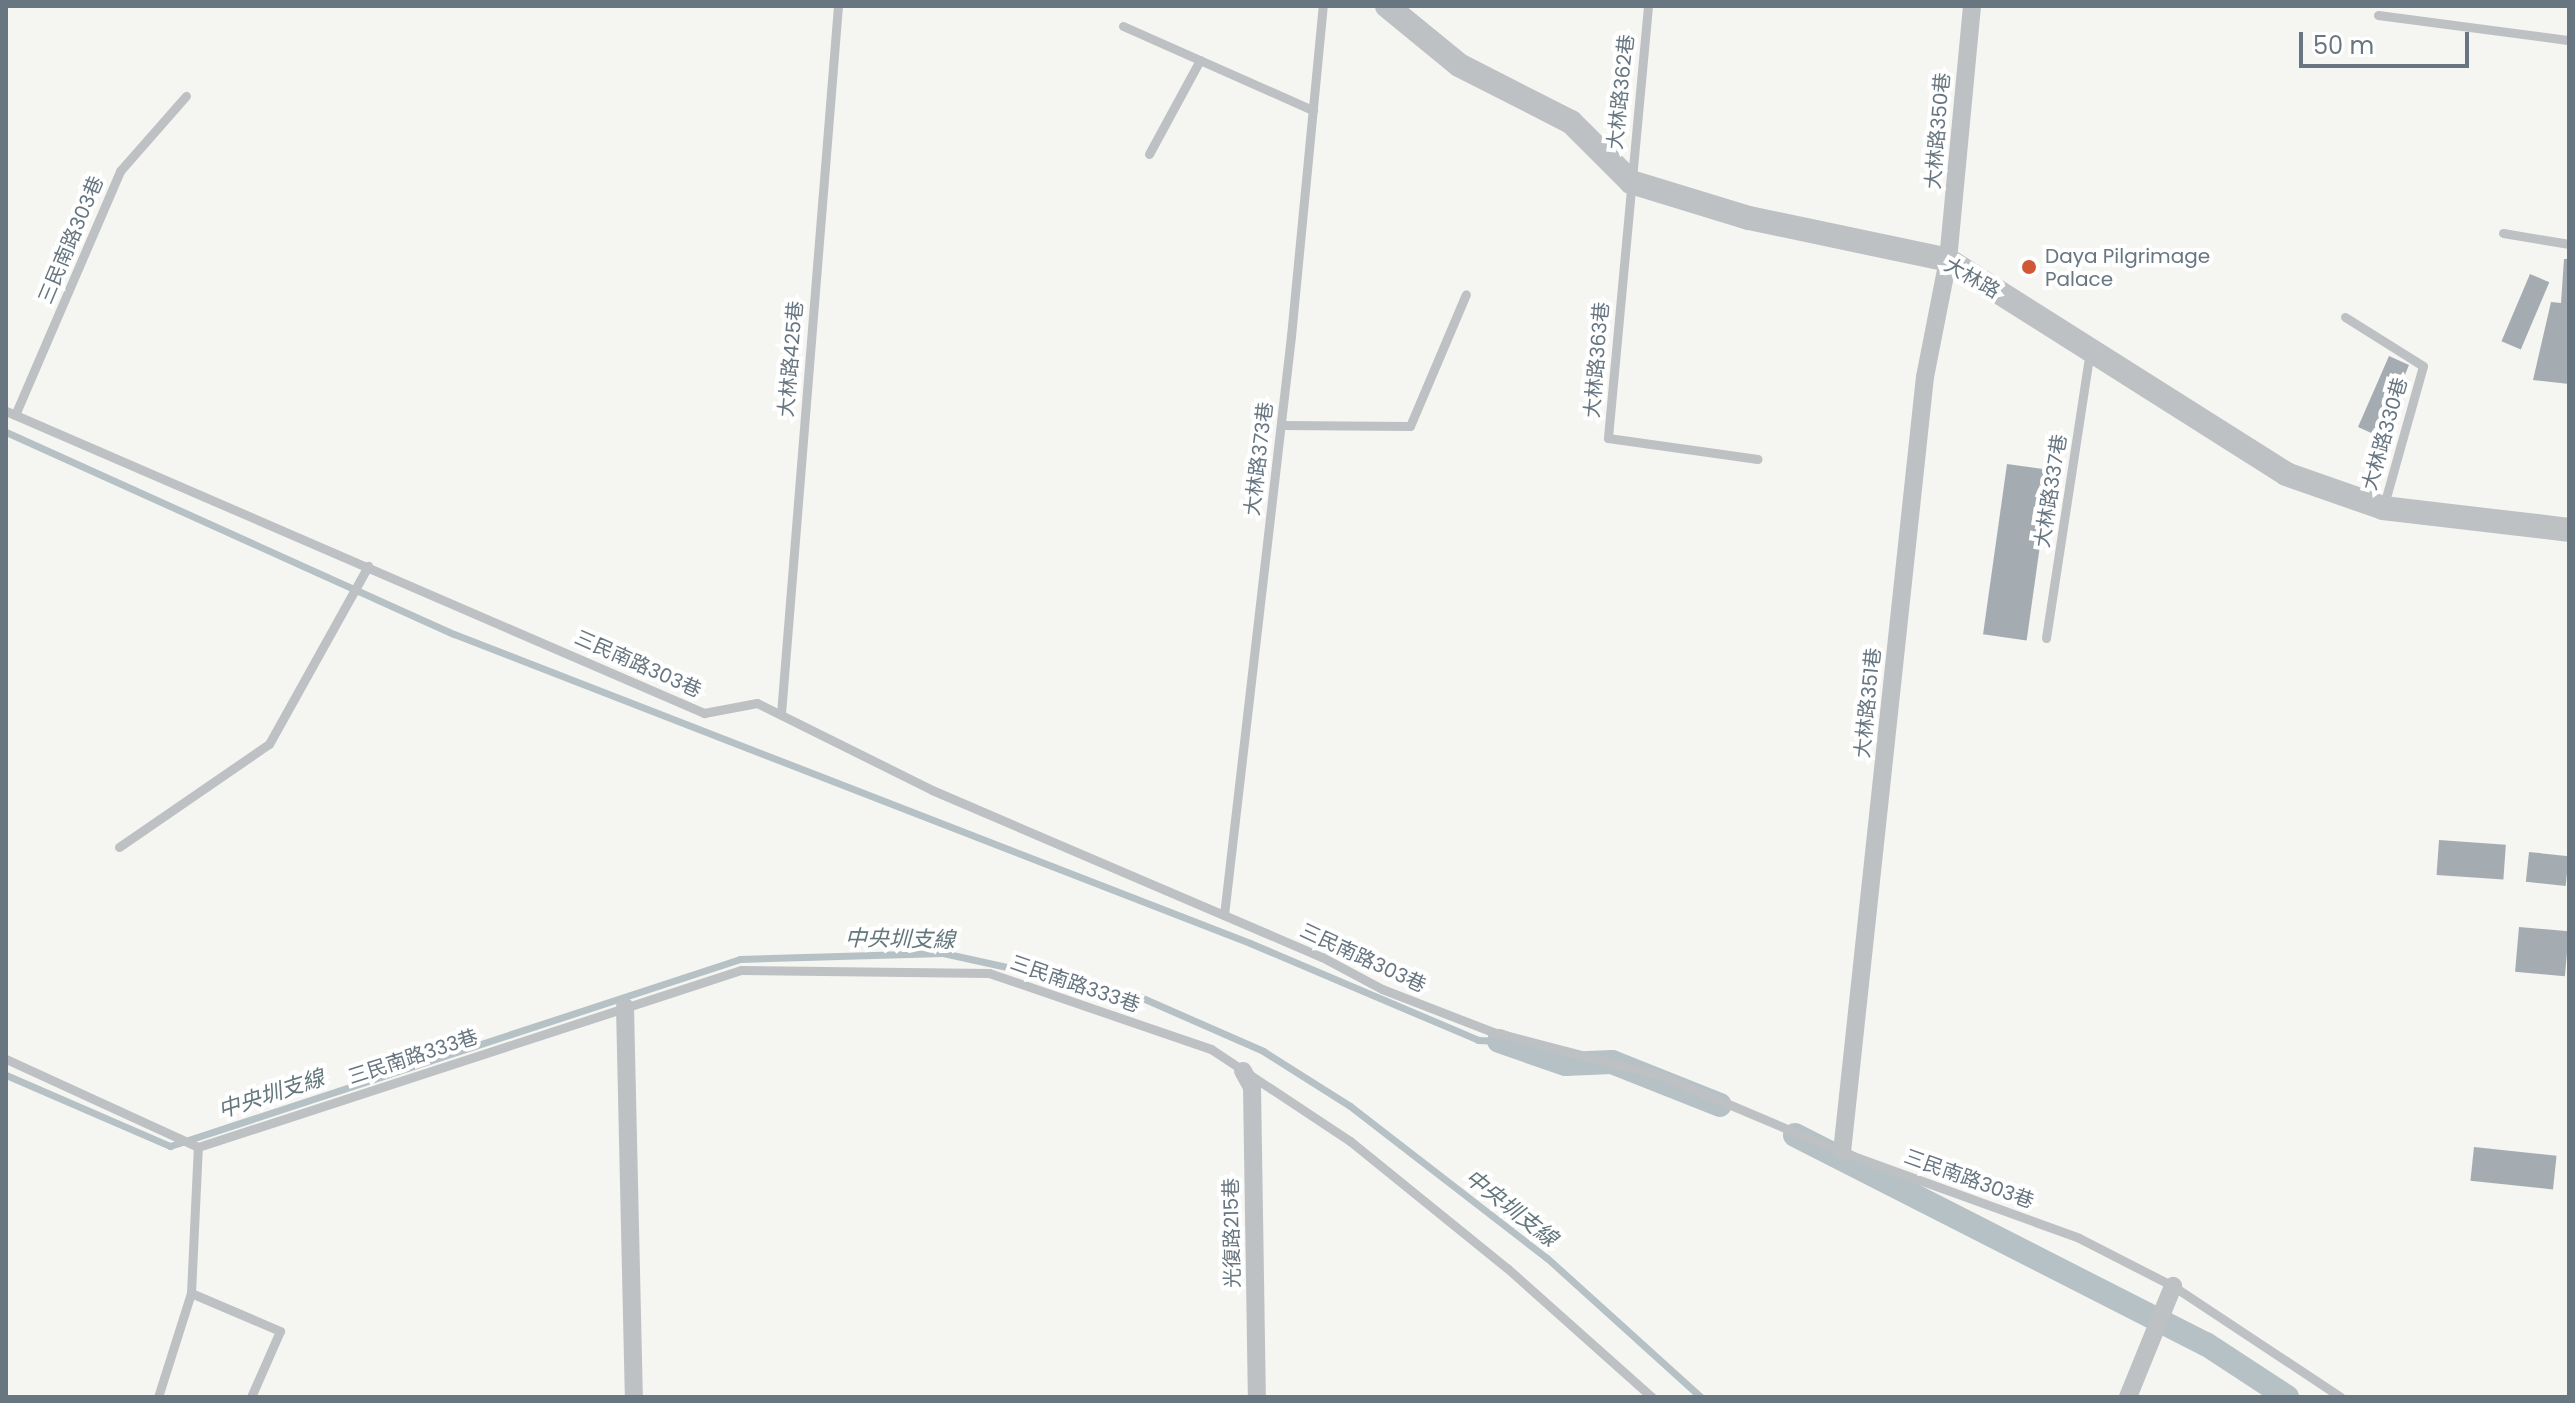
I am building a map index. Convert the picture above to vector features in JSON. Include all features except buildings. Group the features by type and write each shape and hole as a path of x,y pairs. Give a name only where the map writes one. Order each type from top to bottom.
{"street":[{"name":"大林路","path":"1387,6 1459,65 1571,122 1631,182 1749,218 1948,260 2286,474 2383,508 2569,530"},
{"name":"大林路350巷","path":"1948,260 1972,6"},
{"name":"大林路351巷","path":"1842,1152 1925,377 1948,260"},
{"path":"625,1007 634,1397"},
{"name":"光復路215巷","path":"1243,1071 1252,1087 1257,1397"},
{"path":"2128,1397 2173,1287"}],"lane":[{"name":"大林路425巷","path":"781,714 838,6"},
{"name":"大林路373巷","path":"1224,915 1281,425 1323,6"},
{"name":"大林路362巷","path":"1631,182 1648,6"},
{"path":"2378,15 2569,40"},
{"path":"1123,26 1313,110"},
{"path":"1149,154 1200,60"},
{"name":"三民南路303巷","path":"186,96 120,171 10,413 704,713 757,703 932,790 1224,915 1382,989 1493,1032 1662,1076 1842,1152 2079,1238 2173,1287 2341,1397"},
{"name":"大林路363巷","path":"1631,182 1608,438 1758,459"},
{"path":"2503,233 2569,244"},
{"path":"1281,425 1410,426 1466,294"},
{"name":"大林路330巷","path":"2345,317 2423,366 2383,508"},
{"name":"大林路337巷","path":"2046,638 2091,350"},
{"path":"119,847 269,744 368,566"},
{"name":"三民南路333巷","path":"198,1147 741,970 989,973 1211,1049 1350,1141 1507,1268 1652,1397"},
{"path":"6,1059 198,1147 191,1293 158,1397"},
{"path":"191,1293 280,1331 251,1397"}],"waterway":[{"path":"6,432 454,634 1250,943 1478,1040 1499,1041"},
{"name":"中央圳支線","path":"6,1075 170,1146 740,959 943,953 1138,996 1263,1051 1350,1106 1547,1258 1701,1397"},
{"path":"1499,1041 1565,1064 1612,1062 1720,1105"},
{"path":"1795,1135 2206,1344 2287,1397"}],"place":[{"name":"Daya Pilgrimage Palace","path":"2029,267"}]}
